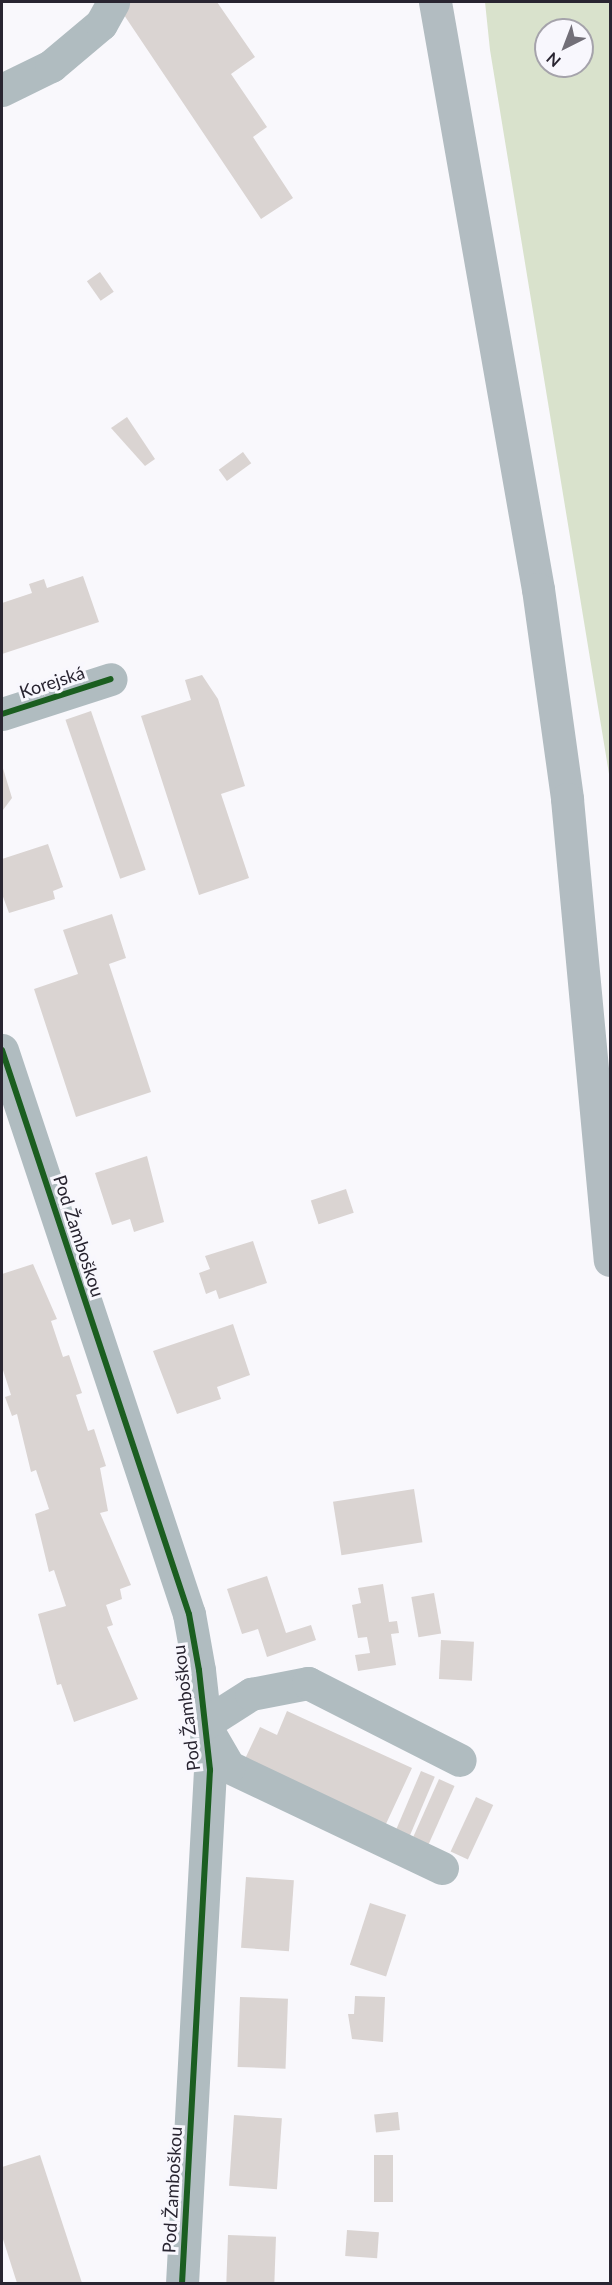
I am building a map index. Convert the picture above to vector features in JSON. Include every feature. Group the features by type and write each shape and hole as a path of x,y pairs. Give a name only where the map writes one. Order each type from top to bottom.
{"main road":[{"path":"435,2 542,613 567,799 610,1260"}],"street":[{"path":"2,90 51,66 101,24 113,2"},
{"name":"Korejská","path":"2,714 111,679"},
{"name":"Pod Žamboškou","path":"2,1050 189,1614 210,1770 182,2283"},
{"path":"442,1868 229,1767 204,1724 250,1694 308,1683 459,1760"}],"green space":[{"path":"485,2 610,2 610,780 490,50"}],"building":[{"path":"131,2 217,2 255,57 231,74 267,127 253,137 293,198 261,219 120,9"},
{"path":"100,272 114,292 101,301 87,281"},
{"path":"127,417 155,459 145,466 111,428"},
{"path":"243,452 251,463 227,481 219,470"},
{"path":"83,576 99,622 2,654 2,603 32,593 29,584 44,579 47,588"},
{"path":"202,675 218,699 245,786 221,794 249,878 199,895 141,716 191,700 185,680"},
{"path":"91,711 146,870 120,879 65,720"},
{"path":"2,765 12,798 3,810 2,806"},
{"path":"48,844 63,887 53,891 55,899 9,913 2,894 2,859"},
{"path":"112,914 126,958 109,964 151,1092 76,1117 34,989 78,974 63,930"},
{"path":"147,1156 164,1222 134,1232 130,1219 112,1225 95,1173"},
{"path":"346,1189 354,1213 319,1224 311,1200"},
{"path":"253,1241 267,1283 219,1299 216,1290 206,1294 199,1273 210,1269 205,1256"},
{"path":"33,1264 57,1319 51,1321 63,1357 69,1355 82,1393 76,1395 88,1431 94,1429 106,1466 100,1468 108,1511 100,1513 131,1585 120,1589 122,1599 106,1605 113,1625 107,1627 138,1699 74,1722 61,1684 57,1685 38,1614 66,1606 54,1570 49,1572 35,1514 49,1509 36,1470 31,1472 17,1414 12,1416 5,1397 11,1395 2,1367 2,1274"},
{"path":"233,1324 250,1375 217,1387 221,1399 177,1414 153,1351"},
{"path":"414,1489 422,1542 341,1555 333,1502"},
{"path":"267,1576 286,1633 311,1625 316,1640 267,1657 258,1629 242,1634 227,1589"},
{"path":"383,1584 389,1622 397,1621 399,1633 391,1634 396,1665 358,1671 355,1655 370,1653 367,1637 358,1638 352,1605 361,1603 358,1588"},
{"path":"434,1593 441,1633 418,1637 411,1597"},
{"path":"441,1640 474,1642 472,1681 439,1679"},
{"path":"287,1711 412,1768 385,1826 244,1761 260,1727 277,1735"},
{"path":"421,1771 435,1777 410,1836 396,1830"},
{"path":"439,1779 455,1786 428,1844 413,1837"},
{"path":"476,1797 493,1805 468,1859 451,1851"},
{"path":"246,1877 294,1880 289,1951 241,1948"},
{"path":"370,1903 406,1915 386,1977 350,1965"},
{"path":"355,1996 385,1997 383,2042 352,2039 348,2014 354,2014"},
{"path":"240,1997 288,1999 286,2069 238,2067"},
{"path":"398,2112 400,2130 376,2132 374,2115"},
{"path":"234,2115 282,2118 277,2189 229,2186"},
{"path":"40,2155 82,2283 17,2283 2,2236 2,2167"},
{"path":"374,2155 393,2155 393,2202 374,2202"},
{"path":"347,2230 379,2232 377,2258 345,2256"},
{"path":"228,2235 276,2237 274,2284 226,2283"}],"cycle path":[{"path":"2,714 111,679"},
{"path":"2,1050 189,1614 199,1670 210,1770 182,2284"}]}
